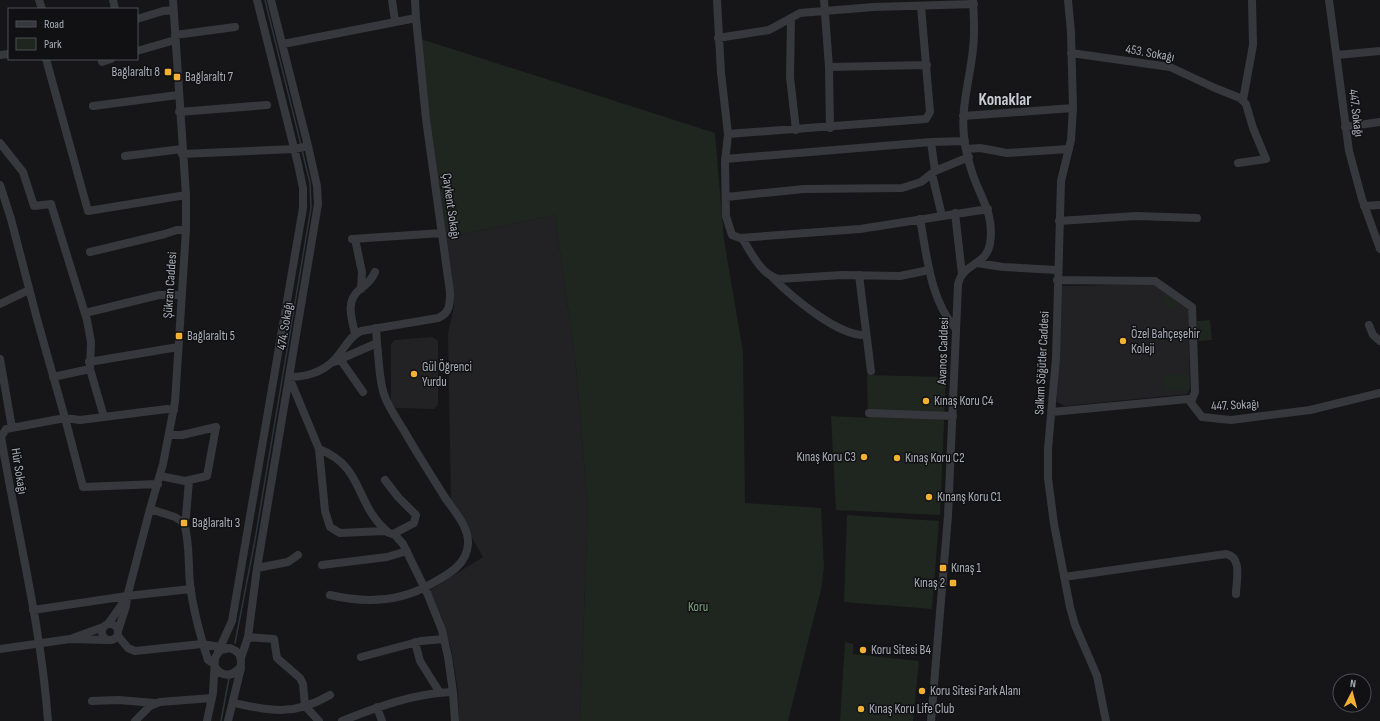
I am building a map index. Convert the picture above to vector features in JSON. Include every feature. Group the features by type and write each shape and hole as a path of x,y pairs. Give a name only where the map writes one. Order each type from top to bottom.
{"street":[{"name":"Şükran Caddesi","path":"127,596 159,480 174,410 186,230 186,195 179,112 173,0"},
{"name":"474. Sokağı","path":"228,721 234,703 241,662 248,637 257,568 318,204 317,186 301,148 256,0"},
{"name":"474. Sokağı","path":"222,649 232,621 301,222 303,194 301,148 283,44 272,0"},
{"path":"392,0 395,21"},
{"name":"Çaykent Sokağı","path":"355,334 361,330 438,318 448,311 450,305 450,292 426,120 415,0"},
{"path":"718,0 718,38 728,134 725,159 726,216 730,232 734,237 742,238 860,229 988,209"},
{"path":"824,0 829,67 830,128"},
{"name":"Salkım Söğütler Caddesi","path":"1068,0 1071,32 1073,108 1069,149 1061,181 1057,270 1056,358 1048,449 1048,478 1054,524 1072,616 1099,684 1106,721"},
{"path":"1238,163 1266,159 1253,128 1246,104 1243,100 1253,45 1252,0"},
{"name":"447. Sokağı","path":"1329,0 1345,127 1352,163 1364,206 1380,250"},
{"path":"718,38 769,30 800,13 973,2 974,47 963,116 971,169 988,209 990,222 989,247 986,254 962,274"},
{"path":"728,134 830,128 926,119 930,112 921,6"},
{"path":"138,19 163,11 173,10"},
{"path":"283,44 416,18"},
{"path":"791,19 790,77 796,130"},
{"path":"138,51 175,37 236,27"},
{"path":"1337,55 1380,51"},
{"name":"453. Sokağı","path":"1071,53 1170,67 1243,100"},
{"path":"46,60 88,211 186,195"},
{"path":"102,62 108,60"},
{"path":"829,67 927,65"},
{"path":"93,106 178,95"},
{"path":"179,112 267,105"},
{"path":"963,116 1073,108"},
{"path":"1345,127 1380,122"},
{"path":"725,159 931,142 967,149 980,148 1006,153 1069,149"},
{"path":"931,142 934,172 942,216"},
{"path":"0,143 23,172 34,206 51,204 85,313 91,342 90,366 104,417"},
{"path":"125,156 182,152 301,148"},
{"path":"726,197 804,189 902,188 921,182 967,149"},
{"path":"0,185 3,206 29,290 83,487 159,480 189,481 207,476 216,428 182,435 169,435"},
{"path":"1364,206 1380,205"},
{"name":"Avanos Caddesi","path":"930,721 948,516 955,328 958,285 962,274 955,213"},
{"path":"1059,221 1136,216 1197,218"},
{"path":"920,219 929,270 940,307 955,328"},
{"path":"90,252 177,230 186,230"},
{"path":"361,289 362,272 354,239 442,233"},
{"path":"742,238 760,265 795,298 840,329 853,334 866,335"},
{"path":"977,263 1003,268 1057,270"},
{"path":"772,277 782,280 842,275 900,276 929,270"},
{"path":"331,363 355,334 350,307 353,297 370,281 375,272"},
{"path":"858,275 871,371"},
{"path":"1052,412 1188,399 1191,402 1195,392 1192,307 1155,280 1057,280"},
{"path":"0,304 29,290"},
{"path":"85,313 159,295 182,295"},
{"path":"1369,325 1373,335 1380,341"},
{"path":"330,595 350,599 379,599 403,595 424,588 447,575 459,565 466,552 467,535 464,527 384,396 376,328"},
{"path":"377,343 331,363 310,375 289,377 319,449 325,511 330,527 340,534 391,533 414,523 416,515 398,497 385,480"},
{"path":"53,377 90,366 178,347"},
{"path":"0,359 3,385 12,428 65,418 80,420 167,409 174,410"},
{"path":"340,359 363,392"},
{"name":"447. Sokağı","path":"1191,402 1198,414 1202,417 1223,420 1310,410 1380,392"},
{"path":"869,413 952,416"},
{"name":"Hür Sokağı","path":"12,428 6,429 1,437 33,610 48,721"},
{"path":"319,449 332,456 348,469 358,484 369,511 391,533 401,540 407,551 435,612 444,639 453,692 455,721"},
{"path":"0,649 38,645 70,639 106,626 115,626 128,648 135,651 202,644 222,649 236,650 241,662 238,671 229,675 220,673 214,664 208,660 202,644 190,589 189,547 184,523 189,481"},
{"path":"150,509 176,517 184,523"},
{"path":"322,565 387,557 407,551"},
{"path":"1064,577 1226,554 1234,557 1237,563 1236,594"},
{"path":"257,568 288,562 298,555"},
{"path":"33,610 127,596 190,589"},
{"path":"106,640 102,634 127,596"},
{"path":"70,639 112,640 118,633 126,606 127,596"},
{"path":"248,637 274,639 277,658 295,672 302,681 305,706 319,721"},
{"path":"361,657 415,642 444,639"},
{"path":"415,642 420,661 440,692"},
{"path":"207,721 212,698 214,664 222,649"},
{"path":"342,721 377,707 440,692 453,692"},
{"path":"234,703 273,711 305,706 330,695"},
{"path":"92,701 118,700 155,703 164,701 212,698"},
{"path":"135,721 155,703"},
{"path":"377,707 382,721"}],"shaded area":[{"path":"555,215 576,366 588,508 580,721 459,721 458,690 451,648 442,618 430,590 483,557 451,501 448,334 454,307 445,238"},
{"name":"Özel Bahçeşehir Koleji","path":"1153,284 1188,308 1190,389 1187,394 1065,406 1059,403 1057,401 1059,290 1063,286"},
{"name":"Gül Öğrenci Yurdu","path":"433,337 438,341 438,405 434,409 396,408 391,404 391,344 395,340"}],"green space":[{"name":"Koru","path":"421,39 715,133 724,240 743,352 745,503 821,508 824,567 821,590 788,721 580,721 588,508 576,366 555,215 445,238 435,167"},
{"path":"1167,293 1179,302 1173,310 1161,301"},
{"path":"1210,320 1212,340 1198,341 1197,321"},
{"path":"1189,374 1190,389 1164,390 1163,375"},
{"path":"867,375 946,377 940,515 836,510 831,416 868,418"},
{"path":"847,515 939,521 932,609 844,602"},
{"path":"845,642 853,644 853,654 919,661 913,721 840,721"}],"waterway":[{"path":"265,0 301,145"},
{"path":"235,643 255,540 311,208 310,183 302,150"},
{"path":"221,721 229,678"}],"place":[{"name":"Bağlaraltı 8","path":"168,72"},
{"name":"Bağlaraltı 7","path":"177,77"},
{"name":"Bağlaraltı 5","path":"179,336"},
{"name":"Özel Bahçeşehir Koleji","path":"1123,341"},
{"name":"Gül Öğrenci Yurdu","path":"414,374"},
{"name":"Kınaş Koru C4","path":"926,401"},
{"name":"Kınaş Koru C3","path":"864,457"},
{"name":"Kınaş Koru C2","path":"897,458"},
{"name":"Kınanş Koru C1","path":"929,497"},
{"name":"Bağlaraltı 3","path":"184,523"},
{"name":"Kınaş 1","path":"943,568"},
{"name":"Kınaş 2","path":"953,583"},
{"name":"Koru Sitesi B4","path":"863,650"},
{"name":"Koru Sitesi Park Alanı","path":"922,691"},
{"name":"Kınaş Koru Life Club","path":"861,709"}],"district":[{"name":"Konaklar","path":"1005,100"}]}
